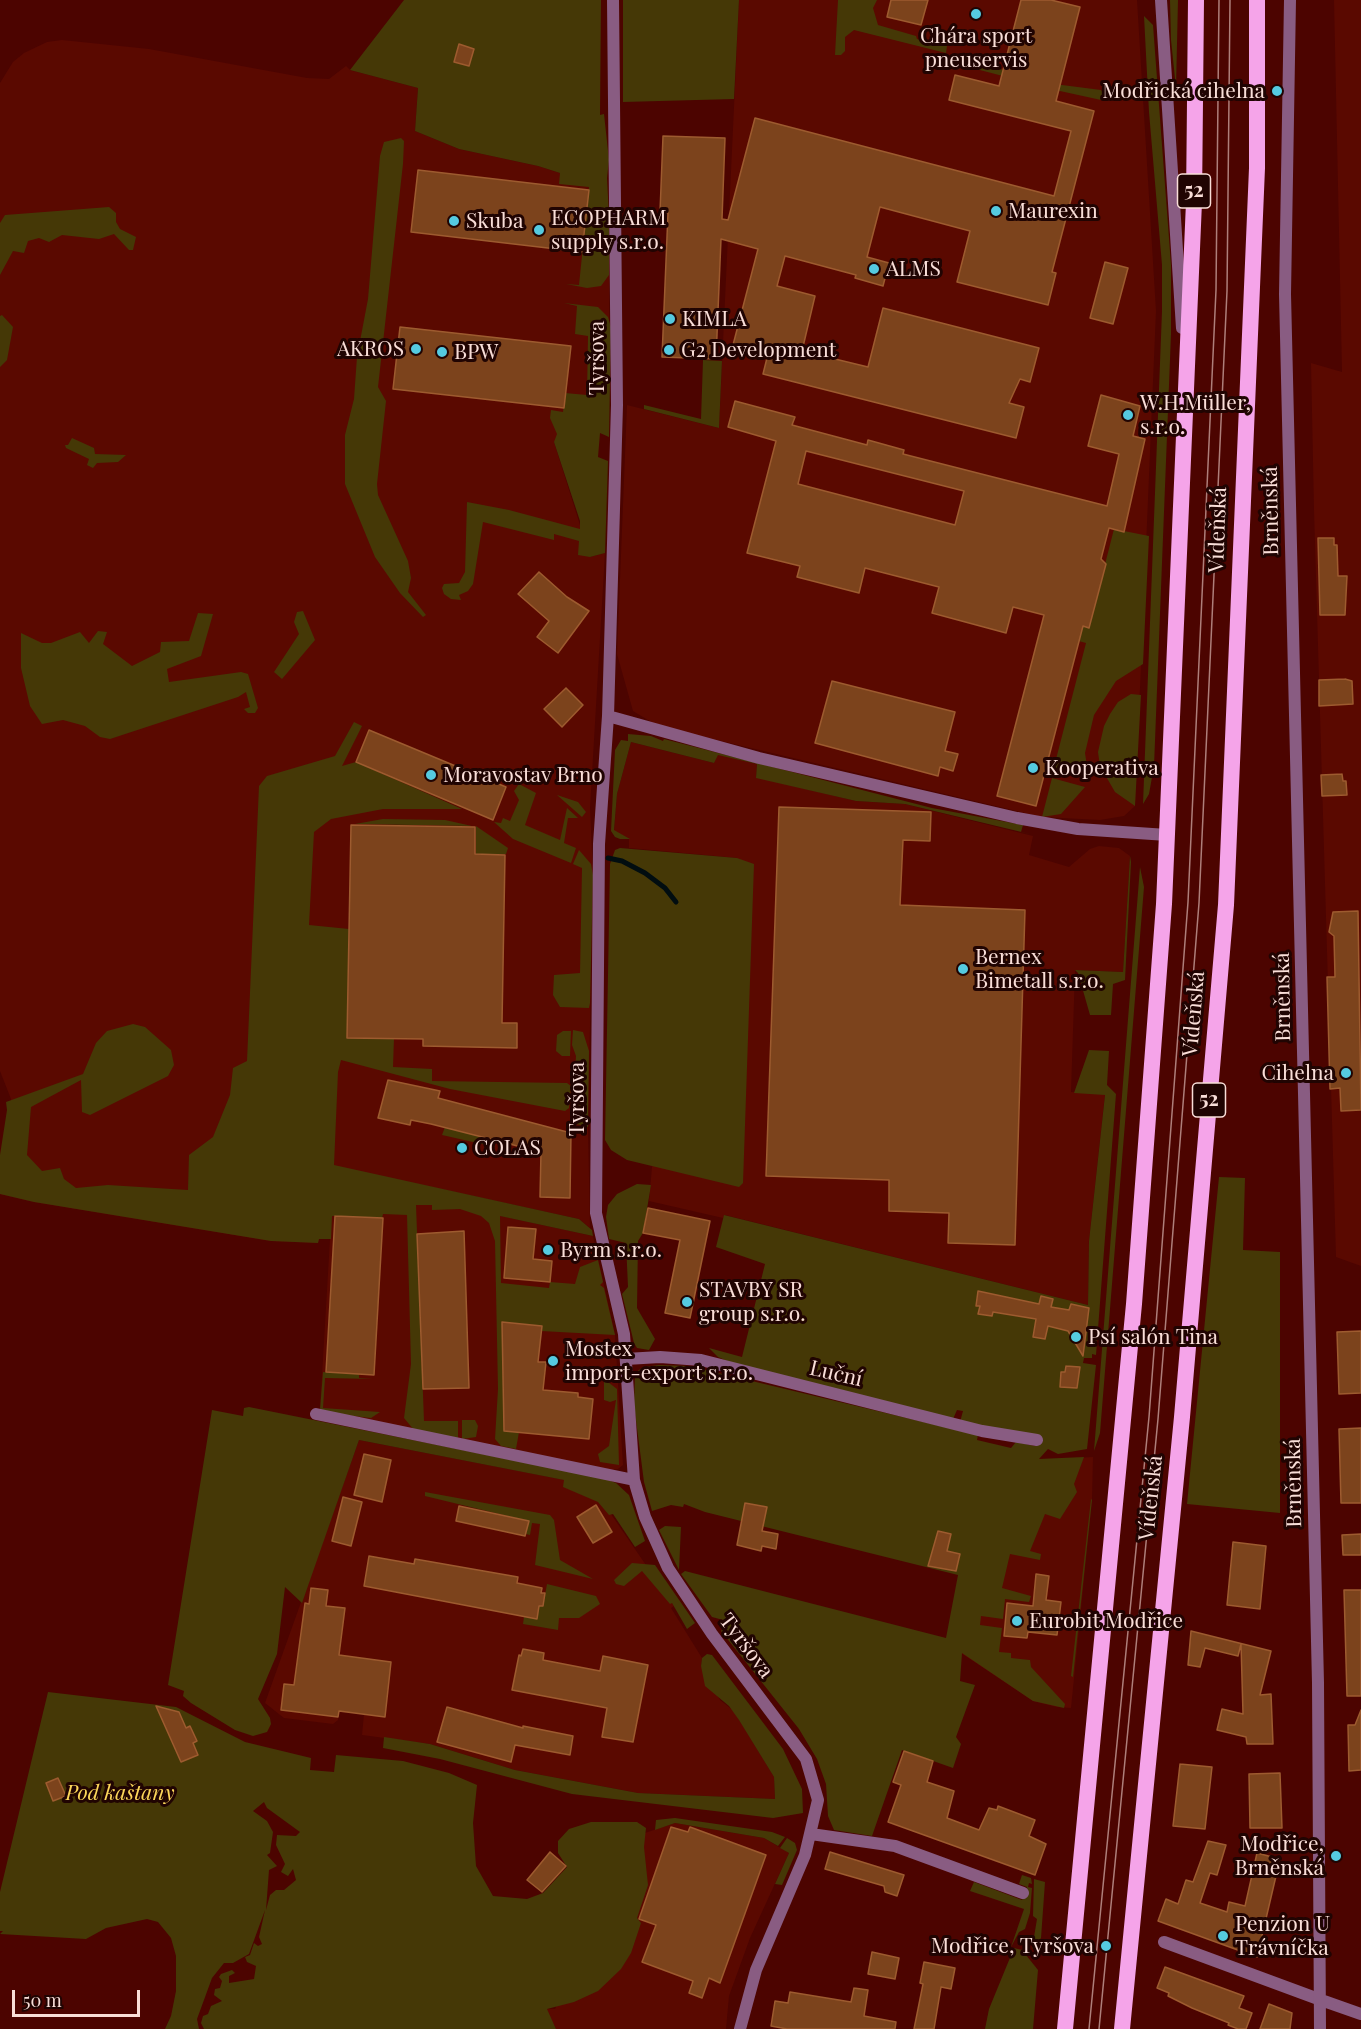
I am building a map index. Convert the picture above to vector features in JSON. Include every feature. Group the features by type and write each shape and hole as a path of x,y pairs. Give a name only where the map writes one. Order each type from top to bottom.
{"highway":[{"name":"Vídeňská","path":"1065,2029 1134,1304 1167,835 1194,202 1196,0"},
{"name":"Vídeňská","path":"1122,2029 1181,1429 1226,905 1257,168 1257,0"}],"street":[{"name":"Tyršova","path":"613,0 617,405 608,716 599,844 596,1213 624,1334 634,1480 645,1517 668,1568 712,1634 806,1759 818,1800 811,1834 793,1887 756,1970 741,2029"},
{"name":"Vídeňská","path":"1161,0 1185,382"},
{"name":"Brněnská","path":"1290,0 1285,294 1318,1683 1320,2029"},
{"path":"608,716 759,758 1017,818 1078,829 1167,835"},
{"name":"Luční","path":"626,1359 660,1357 701,1360 982,1431 1037,1440"},
{"path":"316,1414 634,1480"},
{"path":"811,1834 895,1846 1023,1893"},
{"path":"1164,1942 1361,2014"}],"shaded area":[{"path":"739,0 1137,0 1156,311 1135,806 1124,816 1100,820 1042,817 658,726 633,711 617,654 627,405 719,428"},
{"path":"1334,0 1361,0 1361,1266 1336,1257 1314,510 1311,363 1342,372"},
{"path":"62,40 149,49 307,78 329,79 346,66 350,70 418,88 415,131 459,149 560,173 599,178 609,216 609,437 593,428 554,442 590,557 605,553 590,808 593,875 588,1127 590,1228 579,1219 334,1166 409,1196 593,1236 615,1335 623,1465 618,1469 609,1470 320,1410 330,1239 319,1239 318,1243 271,1241 34,1202 0,1194 11,1099 0,1071 0,83 13,62 24,53 47,42"},
{"path":"631,742 714,763 717,754 757,764 756,777 856,801 905,804 1033,836 1029,855 1069,867 1090,849 1099,846 1119,848 1130,856 1123,972 1075,970 1071,1092 1105,1094 1089,1241 1088,1305 725,1215 723,1218 649,1201 652,1167 737,858 629,848 629,839 614,831 617,794"},
{"path":"359,1440 591,1485 674,1606 671,1608 702,1658 701,1666 720,1700 734,1711 774,1777 775,1799 638,1793 515,1770 430,1744 362,1735 364,1714 339,1712 338,1720 333,1724 284,1718 265,1703"},
{"path":"1093,1457 1092,1500 1071,1708 1057,1707 1033,1701 949,1645 1038,1460"},
{"path":"675,1823 764,1838 789,1853 750,1938 729,1996 726,2029 556,2029 546,2009 555,2009 645,1833"}],"green space":[{"path":"404,0 601,0 600,115 604,114 609,160 607,178 609,275 601,286 587,288 566,284 579,285 589,187 559,184 560,173 459,149 415,131 418,88 350,70"},
{"path":"623,0 739,0 734,99 623,102"},
{"path":"838,0 877,0 873,8 878,25 916,36 917,39 947,46 946,53 854,30 845,37 845,51 841,55 835,55"},
{"path":"1170,0 1178,0 1176,88 1171,40"},
{"path":"1144,16 1153,25 1171,265 1171,334 1154,766 1149,794 1143,804 1162,311 1162,265 1149,112"},
{"path":"957,58 1062,85 1101,90 1105,96 1101,100 1060,91 957,64"},
{"path":"401,138 404,141 403,164 378,387 386,401 377,484 378,495 408,561 411,578 408,592 426,615 423,617 400,593 375,557 345,484 345,435 354,399 357,357 368,299 380,156 384,142"},
{"path":"109,207 116,213 116,222 120,229 136,237 133,250 129,250 114,234 99,239 62,235 49,242 39,238 28,241 24,253 13,251 0,275 0,223 5,215"},
{"path":"564,303 598,307 608,317 611,327 609,437 600,433 598,457 608,461 605,553 590,557 578,555 579,541 554,534 554,540 483,522 473,584 468,591 459,595 461,600 451,599 444,594 442,588 444,584 459,583 465,572 467,502 509,510 580,529 580,521 554,442 557,434 550,418 551,410 563,412 565,393 587,395 588,336 575,334 577,306"},
{"path":"2,315 13,327 7,360 0,367 0,316"},
{"path":"703,360 722,361 719,428 644,409 644,405 701,419"},
{"path":"72,438 94,448 95,454 126,455 118,462 97,463 93,468 87,465 89,459 66,448 65,445 68,445"},
{"path":"1114,529 1149,536 1143,664 1116,681 1094,715 1085,753 1089,779 1058,771 1054,767 1086,643 1064,637 1068,621 1089,627"},
{"path":"303,611 315,640 282,679 274,672 299,634 294,622 297,612"},
{"path":"198,613 213,614 201,656 167,669 169,682 241,672 248,674 258,708 255,713 248,713 244,709 250,707 246,692 238,697 110,739 100,737 85,726 63,720 42,724 30,706 21,668 21,633 42,643 51,643 80,632 89,643 98,631 107,632 103,644 132,666 160,652 161,642 189,641"},
{"path":"1131,694 1141,695 1135,806 1115,792 1100,766 1098,752 1104,726 1110,714 1118,702"},
{"path":"354,722 362,726 342,766 356,762 462,809 383,809 331,819 314,832 309,925 349,929 347,1038 394,1038 393,1067 432,1069 432,1081 567,1083 571,1086 569,1108 565,1111 450,1089 341,1060 338,1072 334,1165 579,1219 592,1230 593,1236 500,1216 501,1283 549,1288 550,1282 575,1284 580,1267 598,1260 603,1282 600,1285 604,1288 615,1335 541,1331 542,1326 502,1322 504,1430 519,1432 516,1449 501,1446 495,1439 498,1389 495,1241 489,1223 481,1216 460,1209 432,1210 432,1205 416,1205 424,1421 458,1421 458,1438 414,1430 404,1418 411,1364 407,1215 383,1214 382,1218 332,1216 331,1239 319,1239 318,1243 271,1241 34,1202 0,1194 0,1155 7,1110 6,1102 83,1074 96,1043 107,1031 133,1024 145,1027 171,1050 174,1065 168,1076 90,1115 82,1112 81,1080 31,1107 27,1155 42,1171 60,1168 64,1179 76,1188 108,1185 188,1190 189,1155 213,1137 230,1095 233,1068 247,1061 259,786 267,776 335,756"},
{"path":"628,734 651,736 663,741 664,739 932,808 1023,825 1021,832 905,804 856,801 756,778 757,764 718,755 714,763 631,742 617,794 614,830 630,839 620,839 615,837 611,831 615,750 621,740 628,741"},
{"path":"1052,778 1085,787 1061,814 1042,817"},
{"path":"519,784 536,793 525,825 560,840 567,808 578,818 568,818 564,843 576,848 571,863 513,839 494,822 501,823 503,818 510,821 519,800 514,791"},
{"path":"557,795 578,802 586,812 582,817"},
{"path":"383,819 445,820 472,826 355,824"},
{"path":"476,826 508,848 506,854 476,854"},
{"path":"620,848 737,858 754,864 743,1183 739,1187 627,1160 611,1150 605,1140 610,864 615,850"},
{"path":"579,850 591,864 593,875 589,1008 560,1007 553,995 554,975 580,973 582,868 573,864"},
{"path":"1130,856 1125,980 1113,984 1111,1015 1090,1015 1078,973 1075,970 1123,972"},
{"path":"1140,867 1144,887 1100,1433 1094,1451"},
{"path":"573,1030 583,1032 589,1051 588,1127 572,1123 576,1056 572,1045"},
{"path":"563,1031 571,1031 570,1056 562,1056 556,1051 557,1035"},
{"path":"1089,1050 1109,1051 1107,1085 1116,1094 1096,1355 1092,1354 1092,1358 1084,1358 1083,1363 1096,1365 1087,1449 1058,1454 1048,1449 1039,1459 1084,1457 1074,1484 1077,1492 1060,1519 1045,1514 1030,1551 1041,1554 1040,1560 1010,1554 1002,1588 1031,1596 1029,1602 1005,1599 1003,1619 981,1616 980,1625 1002,1628 999,1652 1011,1653 1011,1658 1030,1660 1031,1667 1065,1704 1064,1708 1033,1701 962,1653 960,1681 975,1685 956,1737 961,1744 953,1768 902,1750 872,1836 834,1830 828,1816 826,1784 817,1759 799,1729 721,1631 727,1621 712,1617 681,1574 685,1571 946,1638 958,1575 705,1512 684,1504 683,1507 671,1505 652,1511 644,1482 634,1405 635,1373 643,1367 689,1366 978,1435 977,1440 1011,1448 1016,1442 1035,1446 1037,1437 960,1422 963,1411 957,1410 953,1419 741,1367 718,1357 709,1348 742,1357 765,1264 716,1247 724,1215 1088,1305 1089,1241 1105,1095 1074,1093"},
{"path":"445,1127 495,1140 495,1147 442,1135"},
{"path":"1219,1177 1245,1178 1243,1250 1280,1252 1280,1513 1187,1504"},
{"path":"637,1184 651,1185 643,1233 638,1241 637,1308 655,1339 649,1350 637,1348 634,1343 622,1294 628,1287 626,1243 609,1239 606,1217 608,1205 617,1194"},
{"path":"323,1372 359,1374 359,1378 373,1379 325,1378 323,1408 380,1412 371,1418 320,1410"},
{"path":"604,1379 617,1389 619,1465 600,1462 598,1454 609,1446 616,1400 610,1402 604,1400"},
{"path":"249,1407 606,1479 616,1483 629,1495 645,1541 635,1547 613,1514 609,1515 598,1502 563,1487 564,1480 359,1440 302,1603 285,1587 277,1654 258,1699 270,1718 271,1724 267,1732 253,1736 235,1730 191,1703 183,1696 184,1691 168,1685 212,1410 243,1416 244,1408"},
{"path":"462,1420 475,1420 478,1426 476,1437 462,1439"},
{"path":"425,1492 550,1515 554,1520 560,1560 593,1579 535,1565 540,1524 532,1523 530,1535 526,1534 528,1521 425,1496"},
{"path":"1092,1500 1073,1677 1071,1676"},
{"path":"665,1526 681,1527 679,1570 659,1530"},
{"path":"632,1563 655,1565 695,1623 687,1629 672,1603 670,1604 642,1571 624,1586 616,1584 614,1580"},
{"path":"547,1584 596,1596 600,1604 579,1618 559,1618 558,1630 523,1624 524,1617 537,1618 539,1606 543,1606"},
{"path":"707,1654 712,1655 783,1749 802,1789 803,1813 773,1818 572,1794 440,1759 383,1748 384,1737 430,1744 515,1770 638,1793 775,1799 774,1777 739,1720 729,1706 705,1686 701,1666 702,1658"},
{"name":"Pod kaštany","path":"48,1692 176,1707 245,1742 311,1758 310,1770 334,1772 336,1755 403,1761 449,1773 477,1785 473,1823 476,1866 493,1896 527,1899 543,1893 567,1867 558,1853 558,1841 569,1829 591,1822 637,1822 646,1828 644,1847 648,1885 637,1918 641,1923 631,1953 621,1969 598,1991 574,2002 547,2009 556,2029 204,2029 201,2023 203,2016 208,2014 211,2006 222,2001 214,1995 215,1989 220,1988 221,1974 232,1970 235,1973 229,1976 229,1983 254,1979 256,1966 247,1962 245,1957 250,1955 254,1943 258,1946 262,1944 259,1937 265,1910 249,1954 233,1963 224,1963 212,1978 197,2019 199,2029 165,2029 171,2016 176,1991 176,1956 171,1938 158,1922 147,1919 106,1928 86,1939 0,1934 3,1931 0,1931 0,1892","holes":["264,1802 267,1808 300,1832 296,1836 277,1835 276,1845 285,1864 281,1872 288,1876 293,1869 296,1880 284,1890 276,1890 270,1895 266,1910 269,1870 277,1866 267,1855 270,1853 273,1832 267,1821 253,1811"]},
{"path":"675,1818 772,1832 785,1837 778,1846 764,1838 675,1823 655,1830 656,1820"},
{"path":"787,1838 795,1843 797,1850 782,1885 775,1884 789,1853 780,1848"},
{"path":"1022,1875 1031,1878 1032,1884 1029,1883 1028,1887 1032,1888 1030,1913 1025,1929 1019,1932 1011,1947 1024,1909 970,1891 974,1882 1022,1900 1027,1887 1019,1884"},
{"path":"1034,1879 1045,1882 1041,1938 1032,1949 1037,1919 1033,1916"},
{"path":"1014,1948 1022,1950 1038,1970 1033,2029 985,2029 989,2009"}],"building":[{"path":"891,0 928,0 921,25 887,17"},
{"path":"1021,0 1051,0 1080,7 1056,101 1094,111 1052,272 1056,273 1048,305 957,282 970,231 880,207 867,257 889,263 883,286 855,278 856,275 785,256 777,286 815,296 802,351 868,367 883,308 1039,348 1030,382 1020,379 1009,403 1024,407 1016,438 763,374 768,354 733,345 758,249 721,239 716,359 662,357 668,213 660,212 663,136 725,138 722,219 728,220 755,118 1054,196 1071,131 949,100 955,75 999,86"},
{"path":"459,44 474,49 469,66 454,62"},
{"path":"418,170 589,190 582,252 411,232"},
{"path":"1105,262 1128,268 1113,324 1090,318"},
{"path":"400,327 571,346 564,408 393,389"},
{"path":"1101,395 1140,406 1133,436 1145,439 1124,532 1109,528 1101,559 1106,564 1089,628 1083,626 1036,806 997,796 1044,615 1013,607 1006,633 932,613 939,587 865,568 859,593 797,577 800,566 747,553 776,441 728,427 735,401 795,417 792,425 867,445 868,440 904,450 903,454 1107,506 1119,454 1088,446","holes":["806,451 964,491 955,525 798,484"]},
{"path":"1318,538 1334,538 1334,545 1337,545 1338,576 1347,576 1345,615 1320,615"},
{"path":"539,572 567,597 589,611 558,653 537,637 549,621 518,594"},
{"path":"1319,680 1352,681 1353,704 1319,706"},
{"path":"832,681 955,712 945,751 958,754 953,771 940,767 938,776 815,743"},
{"path":"566,688 583,705 562,727 544,709"},
{"name":"Moravostav Brno","path":"369,730 506,787 493,820 356,762"},
{"path":"1342,774 1343,781 1346,781 1347,795 1322,796 1321,775"},
{"path":"779,807 931,812 930,841 903,840 900,905 1025,910 1015,1245 948,1243 949,1213 889,1211 889,1180 766,1176"},
{"path":"351,825 475,827 475,854 505,855 502,1023 517,1023 517,1048 423,1046 423,1039 347,1038"},
{"path":"1358,911 1361,1110 1341,1111 1340,1088 1330,1089 1327,977 1335,977 1334,936 1329,932 1333,912"},
{"path":"388,1080 440,1091 438,1098 571,1133 570,1198 540,1197 541,1152 431,1124 411,1120 410,1125 378,1118"},
{"path":"648,1208 710,1221 690,1318 665,1313 680,1240 643,1233"},
{"path":"335,1216 383,1218 374,1375 326,1372"},
{"path":"508,1227 536,1229 533,1259 552,1261 550,1282 504,1278"},
{"path":"464,1231 469,1388 423,1389 417,1234"},
{"path":"978,1291 1039,1304 1041,1296 1053,1299 1051,1307 1069,1310 1071,1304 1089,1308 1083,1356 1068,1331 1048,1326 1045,1339 1033,1337 1036,1319 993,1312 992,1316 978,1314 980,1306 976,1306"},
{"path":"502,1322 542,1326 538,1362 546,1362 543,1390 578,1393 578,1397 593,1399 589,1439 504,1431"},
{"path":"1361,1331 1361,1393 1339,1394 1337,1332"},
{"path":"1066,1366 1080,1367 1077,1388 1060,1387 1061,1372 1065,1372"},
{"path":"1361,1428 1361,1503 1341,1503 1339,1429"},
{"path":"364,1454 391,1460 382,1502 354,1495"},
{"path":"343,1497 362,1502 351,1546 332,1541"},
{"path":"745,1503 767,1507 762,1531 778,1534 776,1549 762,1546 761,1551 737,1545"},
{"path":"596,1505 612,1532 593,1543 577,1517"},
{"path":"459,1506 529,1521 525,1536 456,1521"},
{"path":"938,1531 951,1534 947,1551 960,1554 956,1571 928,1566"},
{"path":"1361,1534 1361,1555 1343,1555 1342,1535"},
{"path":"1233,1542 1266,1546 1260,1609 1227,1605"},
{"path":"369,1556 414,1564 415,1559 518,1577 517,1583 542,1588 541,1593 545,1593 543,1606 539,1606 537,1619 364,1586"},
{"path":"1036,1574 1049,1576 1046,1600 1061,1602 1057,1635 1028,1632 1027,1638 1004,1636 1007,1603 1033,1606"},
{"path":"311,1588 328,1590 326,1606 345,1608 339,1655 391,1662 385,1717 339,1711 338,1717 281,1710 284,1684 294,1685 305,1603 309,1604"},
{"path":"1344,1590 1361,1590 1361,1696 1347,1696"},
{"path":"1191,1631 1271,1651 1260,1695 1271,1694 1273,1744 1247,1744 1246,1737 1217,1730 1222,1709 1243,1714 1241,1644 1238,1656 1205,1648 1200,1667 1188,1665"},
{"path":"523,1649 544,1653 543,1660 600,1671 603,1656 648,1665 633,1742 602,1737 607,1708 512,1690 519,1655 521,1656"},
{"path":"156,1706 179,1712 186,1728 190,1726 197,1741 193,1743 198,1755 181,1762"},
{"path":"447,1707 523,1728 523,1726 573,1736 570,1755 515,1745 511,1762 437,1742"},
{"path":"1361,1710 1361,1770 1349,1771 1348,1725 1355,1725"},
{"path":"904,1751 933,1761 927,1782 954,1791 947,1818 979,1830 989,1808 997,1810 998,1806 1035,1820 1029,1836 1046,1844 1035,1875 888,1822 901,1785 893,1782"},
{"path":"1180,1764 1212,1767 1205,1829 1173,1826"},
{"path":"1280,1773 1282,1828 1250,1828 1249,1774"},
{"path":"58,1778 66,1796 53,1801 46,1783"},
{"path":"671,1827 688,1832 690,1827 766,1855 720,1983 709,1978 702,1998 689,1993 693,1981 642,1962 656,1925 639,1919"},
{"path":"1208,1841 1226,1845 1217,1875 1210,1873 1200,1903 1227,1912 1229,1902 1245,1906 1257,1853 1280,1859 1257,1957 1158,1921 1166,1899 1178,1904 1186,1880 1193,1882"},
{"path":"550,1852 566,1866 542,1892 527,1880"},
{"path":"830,1852 904,1875 897,1896 885,1892 884,1886 825,1869"},
{"path":"872,1952 899,1958 895,1979 868,1974"},
{"path":"924,1962 955,1968 951,1989 941,1987 934,2029 914,2029 923,1984 920,1983"},
{"path":"1165,1967 1244,1996 1239,2008 1252,2013 1246,2029 1228,2025 1229,2023 1192,2008 1157,1988"},
{"path":"854,1988 868,1990 864,2016 896,2022 895,2029 787,2029 771,2026 775,2001 788,2003 790,1992 851,2002"},
{"path":"1269,2004 1292,2013 1290,2029 1260,2029"}],"waterway":[{"path":"608,858 622,861 645,873 665,888 676,902"}],"tram line":[{"path":"1089,2029 1149,1417 1188,902 1216,290 1219,0"},
{"path":"1099,2029 1158,1419 1199,903 1227,291 1230,0"}],"place":[{"name":"Chára sport pneuservis","path":"976,14"},
{"name":"Modřická cihelna","path":"1277,91"},
{"name":"Maurexin","path":"996,211"},
{"name":"Skuba","path":"454,221"},
{"name":"ECOPHARM supply s.r.o.","path":"539,230"},
{"name":"ALMS","path":"874,269"},
{"name":"KIMLA","path":"670,319"},
{"name":"AKROS","path":"416,349"},
{"name":"G2 Development","path":"669,350"},
{"name":"BPW","path":"442,352"},
{"name":"W.H.Müller, s.r.o.","path":"1128,415"},
{"name":"Kooperativa","path":"1033,768"},
{"name":"Moravostav Brno","path":"431,775"},
{"name":"Bernex Bimetall s.r.o.","path":"963,969"},
{"name":"Cihelna","path":"1346,1073"},
{"name":"COLAS","path":"462,1148"},
{"name":"Byrm s.r.o.","path":"548,1250"},
{"name":"STAVBY SR group s.r.o.","path":"687,1302"},
{"name":"Psí salón Tina","path":"1076,1337"},
{"name":"Mostex import-export s.r.o.","path":"553,1361"},
{"name":"Eurobit Modřice","path":"1017,1621"},
{"name":"Modřice, Brněnská","path":"1336,1856"},
{"name":"Penzion U Trávníčka","path":"1223,1936"},
{"name":"Modřice, Tyršova","path":"1106,1946"}]}
